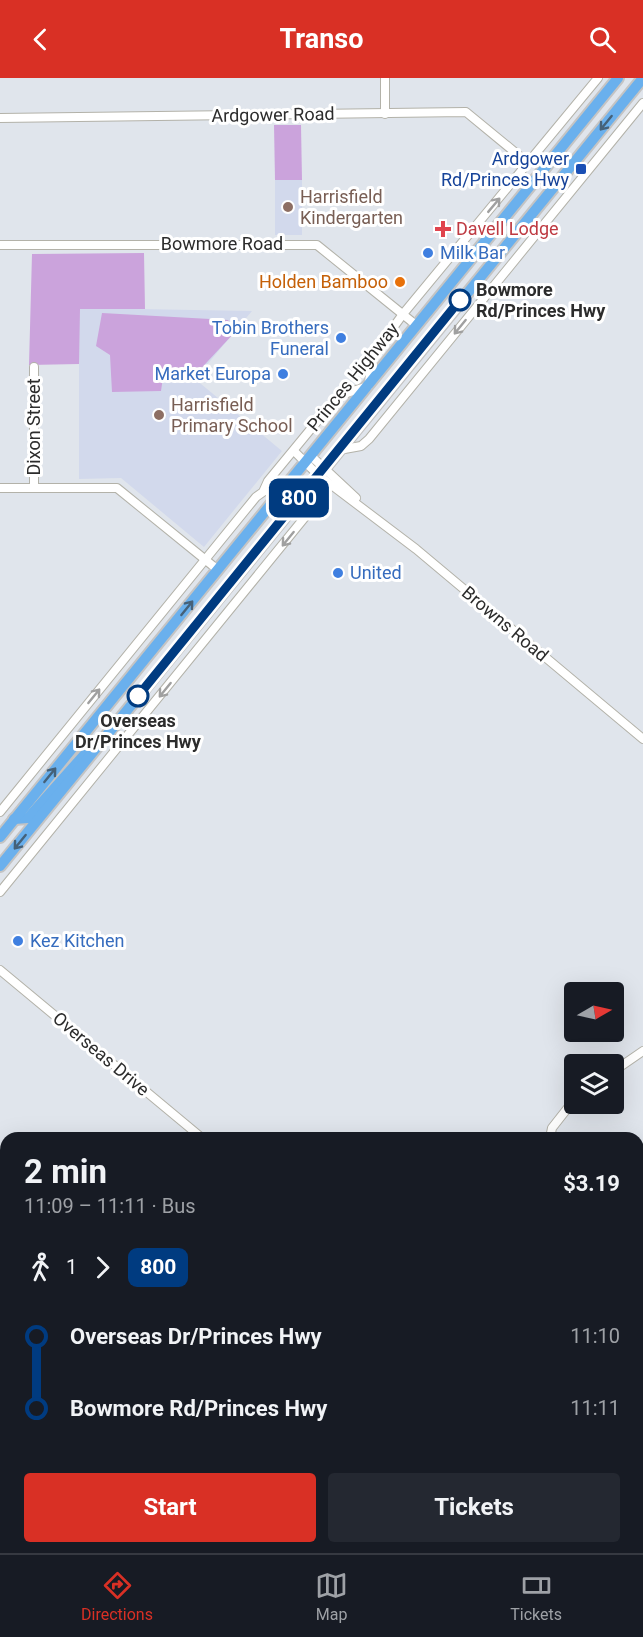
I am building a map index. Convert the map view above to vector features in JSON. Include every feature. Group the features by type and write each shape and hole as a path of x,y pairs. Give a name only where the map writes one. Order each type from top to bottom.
{"highway":[{"name":"Princes Highway","path":"0,837 618,78"},
{"name":"Princes Highway","path":"0,866 643,78"},
{"path":"416,325 430,337"},
{"path":"402,345 416,357"},
{"path":"14,819 28,818 71,766 103,740"}],"street":[{"path":"385,78 385,114"},
{"path":"1,808 204,559 256,497 263,492 268,481 338,396 368,386 372,357 403,314 598,78"},
{"path":"338,450 361,446 369,439 643,103"},
{"name":"Ardgower Road","path":"0,118 466,112 528,163"},
{"name":"Bowmore Road","path":"0,245 317,245 416,325"},
{"name":"Dixon Street","path":"34,367 34,488"},
{"name":"Browns Road","path":"294,451 321,470 366,510 643,739"},
{"path":"0,488 117,488 218,570"},
{"path":"0,891 305,517 310,502 307,488"},
{"path":"1,808 26,805"},
{"path":"1,808 14,819"},
{"name":"Overseas Drive","path":"0,970 195,1132"},
{"path":"624,1064 643,1051"},
{"path":"551,1132 564,1113"}],"shaded area":[{"path":"274,125 301,125 302,180 275,180"},
{"name":"Harrisfield Kindergarten","path":"275,180 302,180 302,235 275,235"},
{"path":"144,253 145,309 80,309 79,364 29,365 32,254"},
{"name":"Harrisfield Primary School","path":"79,308 252,311 195,379 282,451 204,547 121,478 79,479"},
{"path":"102,313 228,320 236,331 194,376 163,377 161,391 112,392 110,355 96,346"}],"bus line":[{"name":"800","path":"138,696 324,466 416,357 460,300"}],"place":[{"name":"Ardgower Rd/Princes Hwy","path":"581,169"},
{"name":"Harrisfield Kindergarten","path":"288,207"},
{"name":"Davell Lodge","path":"443,229"},
{"name":"Milk Bar","path":"428,253"},
{"name":"Holden Bamboo","path":"400,282"},
{"name":"Bowmore Rd/Princes Hwy","path":"460,300"},
{"name":"Tobin Brothers Funeral","path":"341,338"},
{"name":"Market Europa","path":"283,374"},
{"name":"Harrisfield Primary School","path":"159,415"},
{"name":"United","path":"338,573"},
{"name":"Overseas Dr/Princes Hwy","path":"138,696"},
{"name":"Kez Kitchen","path":"18,941"}]}
